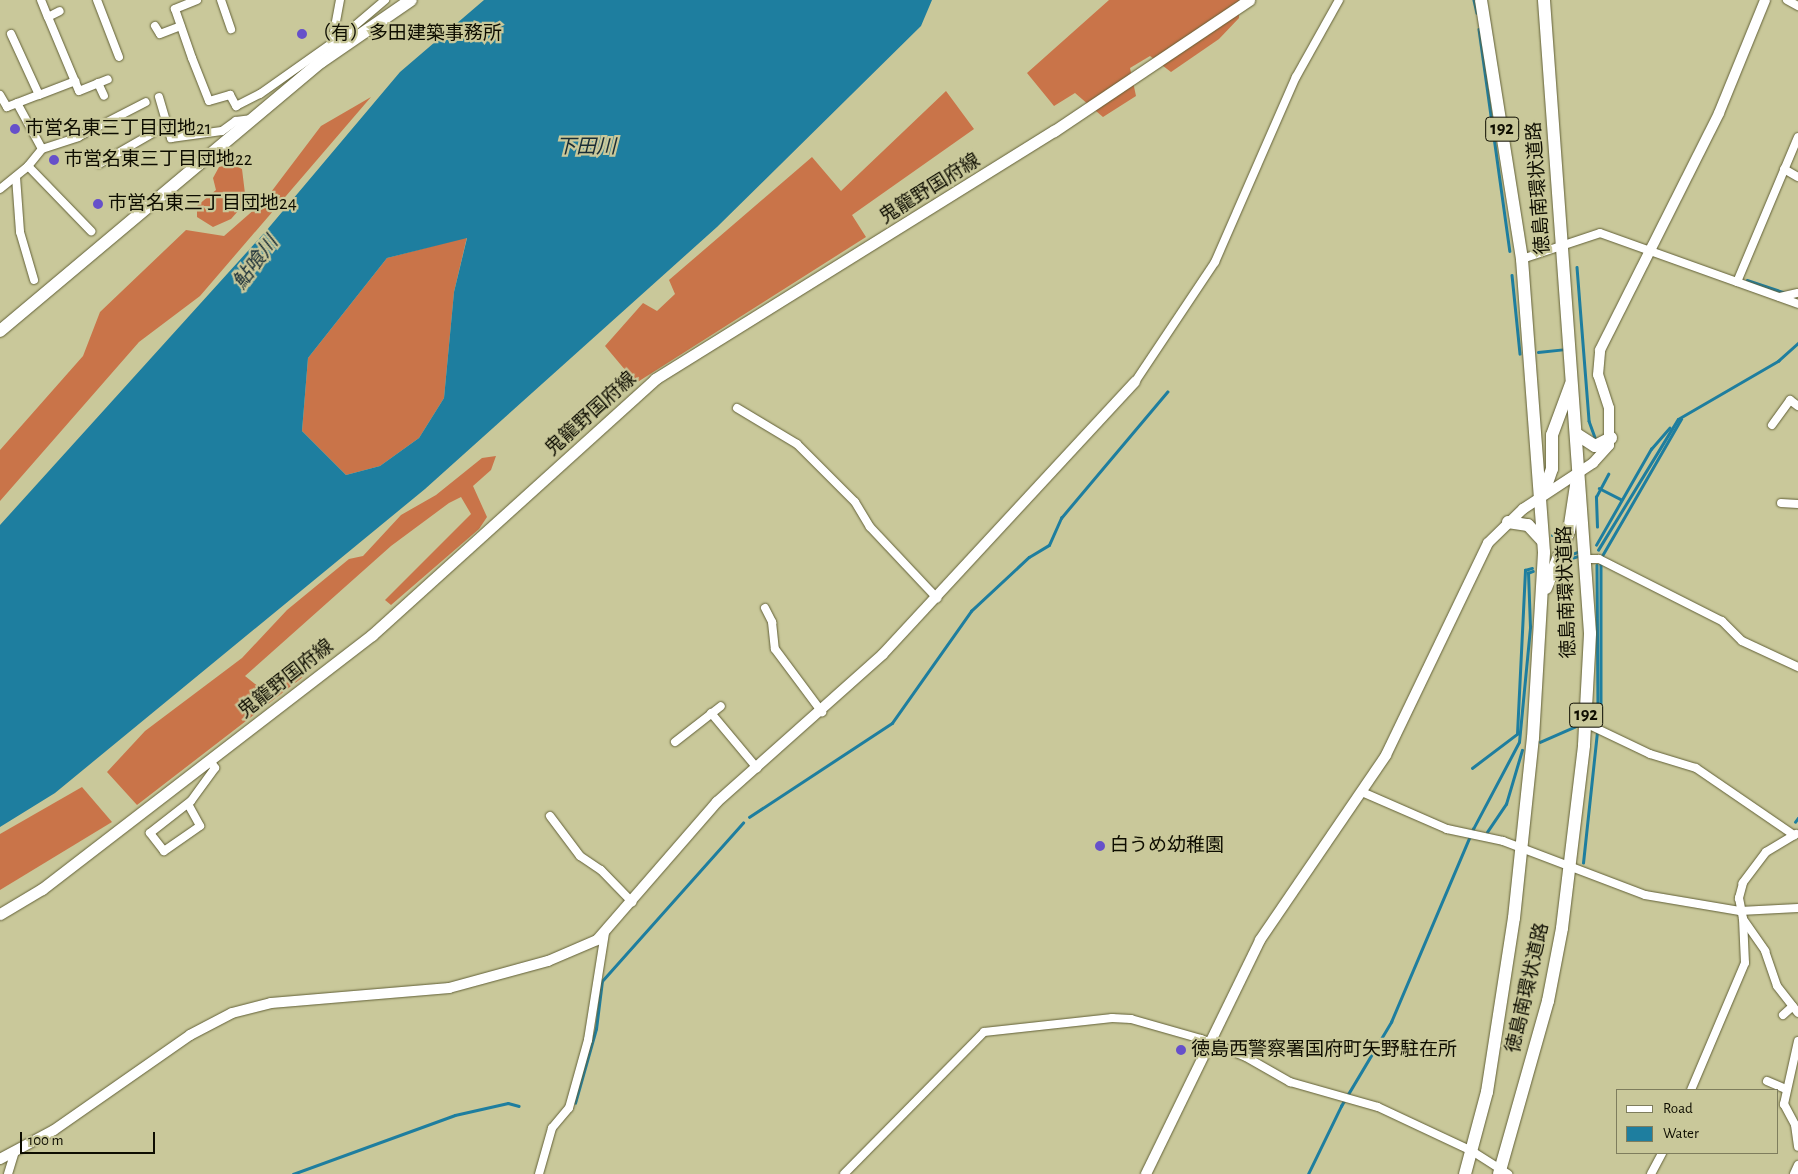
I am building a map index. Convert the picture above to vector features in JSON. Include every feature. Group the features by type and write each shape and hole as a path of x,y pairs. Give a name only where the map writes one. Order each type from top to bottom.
{"main road":[{"path":"0,331 257,119 321,62 411,0"},
{"name":"鬼籠野国府線","path":"0,914 42,889 372,635 655,379 1054,131 1249,0"},
{"name":"徳島南環状道路","path":"1466,1174 1503,994 1533,738 1543,540 1543,496 1522,259 1481,0"},
{"name":"徳島南環状道路","path":"1502,1173 1548,1001 1572,865 1585,723 1590,633 1578,435 1561,248 1544,0"},
{"path":"1543,496 1552,469 1552,435 1573,374"},
{"path":"1578,435 1595,446 1610,438"},
{"path":"1541,600 1569,531 1579,473"},
{"path":"1508,522 1528,526 1543,540"}],"street":[{"path":"41,0 79,91 108,79"},
{"path":"96,0 108,40 119,57"},
{"path":"197,0 175,9 181,26 209,101 230,95 236,106 260,94 332,43 384,0"},
{"path":"220,0 231,29"},
{"path":"321,62 332,43 340,0"},
{"path":"0,1159 54,1130 190,1035 232,1013 271,1003 449,988 564,955 605,933 685,835 756,768 822,712 937,598 1136,382 1216,262 1296,77 1339,0"},
{"path":"1146,1174 1208,1043 1260,940 1386,755 1488,543 1508,522 1603,454 1610,438 1609,408 1598,375 1600,350 1719,113 1765,0"},
{"path":"1787,0 1798,6"},
{"path":"48,17 60,11"},
{"path":"155,26 160,34 181,26"},
{"path":"11,34 20,44 36,80 39,95"},
{"path":"0,95 7,107 74,80"},
{"path":"98,83 104,96"},
{"path":"159,97 166,114 165,126 171,138 222,131 236,122 257,119"},
{"path":"1,193 42,149 78,137 146,102"},
{"path":"17,104 42,149"},
{"path":"99,164 165,126"},
{"path":"1737,282 1798,137"},
{"path":"28,166 91,231"},
{"path":"1784,169 1798,178"},
{"path":"16,178 20,232 34,280"},
{"path":"1522,259 1561,248 1600,233 1650,253 1798,304"},
{"path":"1780,297 1798,293"},
{"path":"1772,425 1790,400 1798,406"},
{"path":"737,408 797,444 856,502 870,527 937,598"},
{"path":"1781,503 1798,504"},
{"path":"1586,559 1599,559 1722,622 1742,641 1798,667"},
{"path":"765,608 772,622 775,649 822,712"},
{"path":"675,742 721,706"},
{"path":"712,713 756,768"},
{"path":"1585,723 1650,754 1696,768 1796,834 1766,852 1748,875 1740,890 1740,911 1765,951 1781,993 1798,1013"},
{"path":"188,804 200,826 164,851 150,833 188,804 215,768 210,760"},
{"path":"1362,792 1447,829 1471,833 1572,865 1645,895 1740,911 1798,908"},
{"path":"550,816 580,856 601,870 632,902"},
{"path":"1691,1089 1745,963 1744,920"},
{"path":"540,1174 552,1128 569,1108 586,1049 605,951 605,933"},
{"path":"1783,1015 1794,1006"},
{"path":"844,1174 984,1032 1132,1019 1246,1057 1290,1082 1346,1100 1378,1107 1472,1151 1502,1173"},
{"path":"1798,1041 1784,1104 1795,1125 1798,1147"},
{"path":"1767,1080 1786,1089"},
{"path":"8,1174 15,1151"},
{"path":"1651,1174 1661,1154"},
{"path":"1794,1174 1798,1165"}],"shaded area":[{"path":"1109,0 1239,0 1239,18 1219,39 1171,72 1150,56 1130,68 1136,96 1103,117 1075,93 1054,106 1027,73"},
{"path":"946,91 974,129 852,215 866,237 636,383 605,346 643,303 657,311 675,294 669,280 812,157 841,191"},
{"path":"371,97 200,296 139,342 0,501 0,450 83,356 100,312 186,230 224,236 265,200 321,126"},
{"path":"232,164 242,169 246,202 231,219 213,227 197,217 197,206 216,190 213,178 219,167"},
{"path":"467,237 454,292 444,398 419,438 380,466 346,475 302,431 308,358 387,258"},
{"path":"496,456 491,470 473,486 487,517 479,529 391,605 385,600 471,514 461,497 449,503 391,546 245,676 259,687 286,673 320,644 328,652 312,670 137,805 107,772 145,731 242,658 287,610 349,559 363,556 401,515 436,495 482,458"},
{"path":"82,787 112,822 0,890 0,834"}],"water":[{"name":"下田川","path":"484,0 932,0 921,26 717,227 425,489 55,793 0,827 0,525 266,231 400,72","holes":["467,238 454,292 444,398 419,438 380,466 346,475 302,431 308,358 387,258"]}],"waterway":[{"path":"1474,0 1477,13"},
{"path":"1479,29 1510,251"},
{"path":"1577,267 1589,421 1596,440"},
{"path":"1512,275 1520,354"},
{"path":"1747,280 1786,293"},
{"path":"1598,550 1678,419 1778,361 1798,343"},
{"path":"1538,352 1565,349"},
{"path":"749,817 892,723 971,611 1029,557 1049,545 1061,518 1167,392"},
{"path":"1602,556 1681,419"},
{"path":"1596,545 1651,449 1669,428"},
{"path":"1597,527 1596,497 1608,474"},
{"path":"1599,488 1621,499"},
{"path":"1552,535 1563,533"},
{"path":"1564,557 1578,552"},
{"path":"1562,561 1578,556"},
{"path":"1601,564 1601,716"},
{"path":"1597,565 1598,713"},
{"path":"1472,768 1517,734 1525,570 1532,568"},
{"path":"1308,1174 1341,1106 1391,1022 1473,829 1519,742 1530,627 1528,573 1533,571"},
{"path":"1540,742 1581,724"},
{"path":"1583,863 1597,733"},
{"path":"1487,832 1506,804 1522,750"},
{"path":"1795,822 1798,818"},
{"path":"575,1103 596,1029 602,981 743,823"},
{"path":"293,1174 455,1115 508,1103 519,1106"}],"place":[{"name":"（有）多田建築事務所","path":"302,34"},
{"name":"市営名東三丁目団地21","path":"15,129"},
{"name":"市営名東三丁目団地22","path":"54,160"},
{"name":"市営名東三丁目団地24","path":"98,204"},
{"name":"白うめ幼稚園","path":"1100,846"},
{"name":"徳島西警察署国府町矢野駐在所","path":"1181,1050"}],"water label":[{"name":"鮎喰川","path":"256,263"}]}
